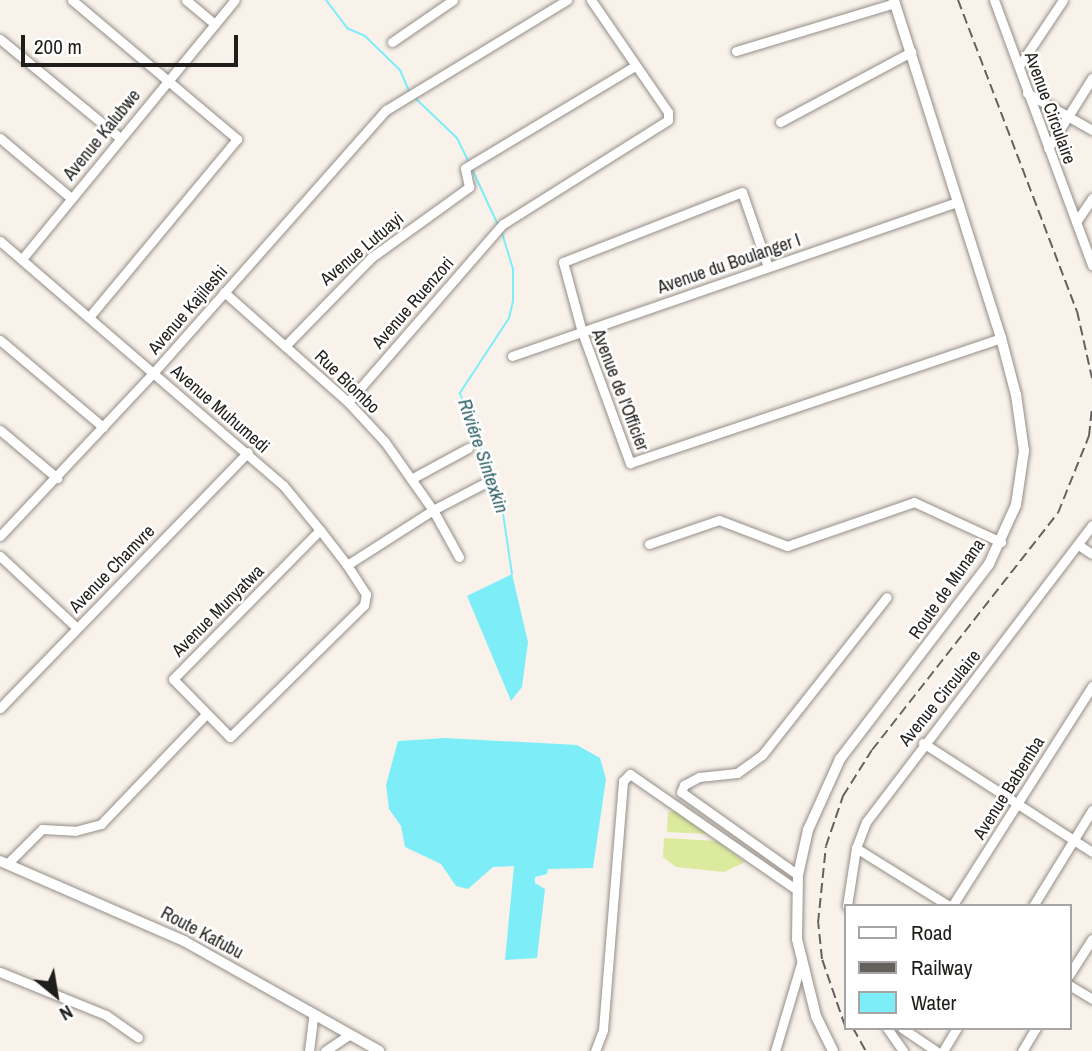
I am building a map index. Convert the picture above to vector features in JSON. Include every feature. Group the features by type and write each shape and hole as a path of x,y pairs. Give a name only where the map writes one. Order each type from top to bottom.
{"main road":[{"name":"Route de Munana","path":"833,1051 816,1016 802,964 798,875 816,807 840,758 960,606 1001,542 1016,505 1024,451 1017,394 1001,338 895,1"},
{"name":"Route Kafubu","path":"4,863 184,941 379,1051"}],"street":[{"path":"72,0 236,138 234,147 91,316"},
{"path":"186,0 215,24"},
{"name":"Avenue Kalubwe","path":"22,259 235,0"},
{"path":"392,42 453,0"},
{"name":"Avenue Kajileshi","path":"0,536 103,428 397,102 566,0"},
{"path":"591,0 635,66"},
{"name":"Avenue Circulaire","path":"994,0 1092,265"},
{"path":"1018,66 1063,0"},
{"path":"736,51 895,1"},
{"path":"0,39 120,138"},
{"path":"780,122 911,52"},
{"name":"Avenue Ruenzori","path":"348,402 503,225 668,120 668,112 635,66"},
{"name":"Avenue Lutuayi","path":"285,346 372,257 469,187 465,168 635,66"},
{"path":"1048,148 1092,78"},
{"path":"1027,93 1092,130"},
{"path":"0,138 72,198"},
{"name":"Avenue de l'Officier","path":"768,267 746,194 737,192 567,258 562,265 582,332 627,460 633,464 1001,338"},
{"path":"1076,222 1092,198"},
{"name":"Avenue du Boulanger I","path":"512,356 957,202"},
{"name":"Avenue Muhumedi","path":"0,241 91,316 283,485 347,565 366,594 364,605 235,736 228,736 205,715"},
{"name":"Rue Biombo","path":"224,292 348,402 411,479 433,510 459,557"},
{"path":"0,340 103,428"},
{"path":"0,430 57,478"},
{"path":"411,479 468,448"},
{"name":"Avenue Chamvre","path":"0,708 247,452"},
{"path":"347,565 433,510 485,482"},
{"path":"649,544 719,520 787,546 914,502 1001,542"},
{"path":"0,521 8,528"},
{"name":"Avenue Circulaire","path":"847,904 856,848 866,822 923,743 1080,547 1092,525"},
{"name":"Avenue Munyatwa","path":"205,715 173,679 320,530"},
{"path":"1080,547 1092,554"},
{"path":"0,556 78,628"},
{"path":"798,875 681,792 699,777 737,772 762,755 887,597"},
{"name":"Avenue Babemba","path":"951,904 1088,700 1092,686"},
{"path":"4,863 42,829 75,831 101,824 205,715"},
{"path":"923,743 1092,852"},
{"path":"595,1051 605,1017 623,781 630,774 797,890"},
{"path":"1034,904 1092,810"},
{"path":"856,848 947,904"},
{"path":"1071,972 1092,939"},
{"path":"775,1051 802,964"},
{"path":"0,972 106,1015 138,1037"},
{"path":"1071,986 1092,999"},
{"path":"309,1051 313,1016"},
{"path":"888,1030 903,1051"},
{"path":"905,1030 936,1051"},
{"path":"943,1051 956,1030"},
{"path":"1022,1051 1035,1030"},
{"path":"325,1051 349,1035"}],"green space":[{"path":"676,811 709,834 667,832 668,812"},
{"path":"664,838 717,841 745,862 724,872 676,867 663,857"}],"water":[{"path":"512,574 528,642 522,687 511,701 467,596"},
{"path":"445,738 577,745 600,758 606,779 593,868 548,869 547,874 535,877 535,883 545,889 537,958 505,960 514,866 493,867 468,889 456,886 441,864 405,847 401,826 389,809 386,785 398,741"}],"waterway":[{"name":"Riviére Sintexkin","path":"326,0 347,28 365,36 400,70 410,93"},
{"name":"Riviére Sintexkin","path":"414,97 457,138 468,161"},
{"name":"Riviére Sintexkin","path":"472,169 498,225"},
{"name":"Riviére Sintexkin","path":"502,233 513,270 513,301 509,318 460,393 502,507 512,574"}],"railway":[{"path":"958,0 1077,311 1092,378"},
{"path":"844,1023 822,959 818,923 826,846 843,796 872,750 1058,513 1089,436 1092,408"},
{"path":"854,1030 866,1051"}]}
